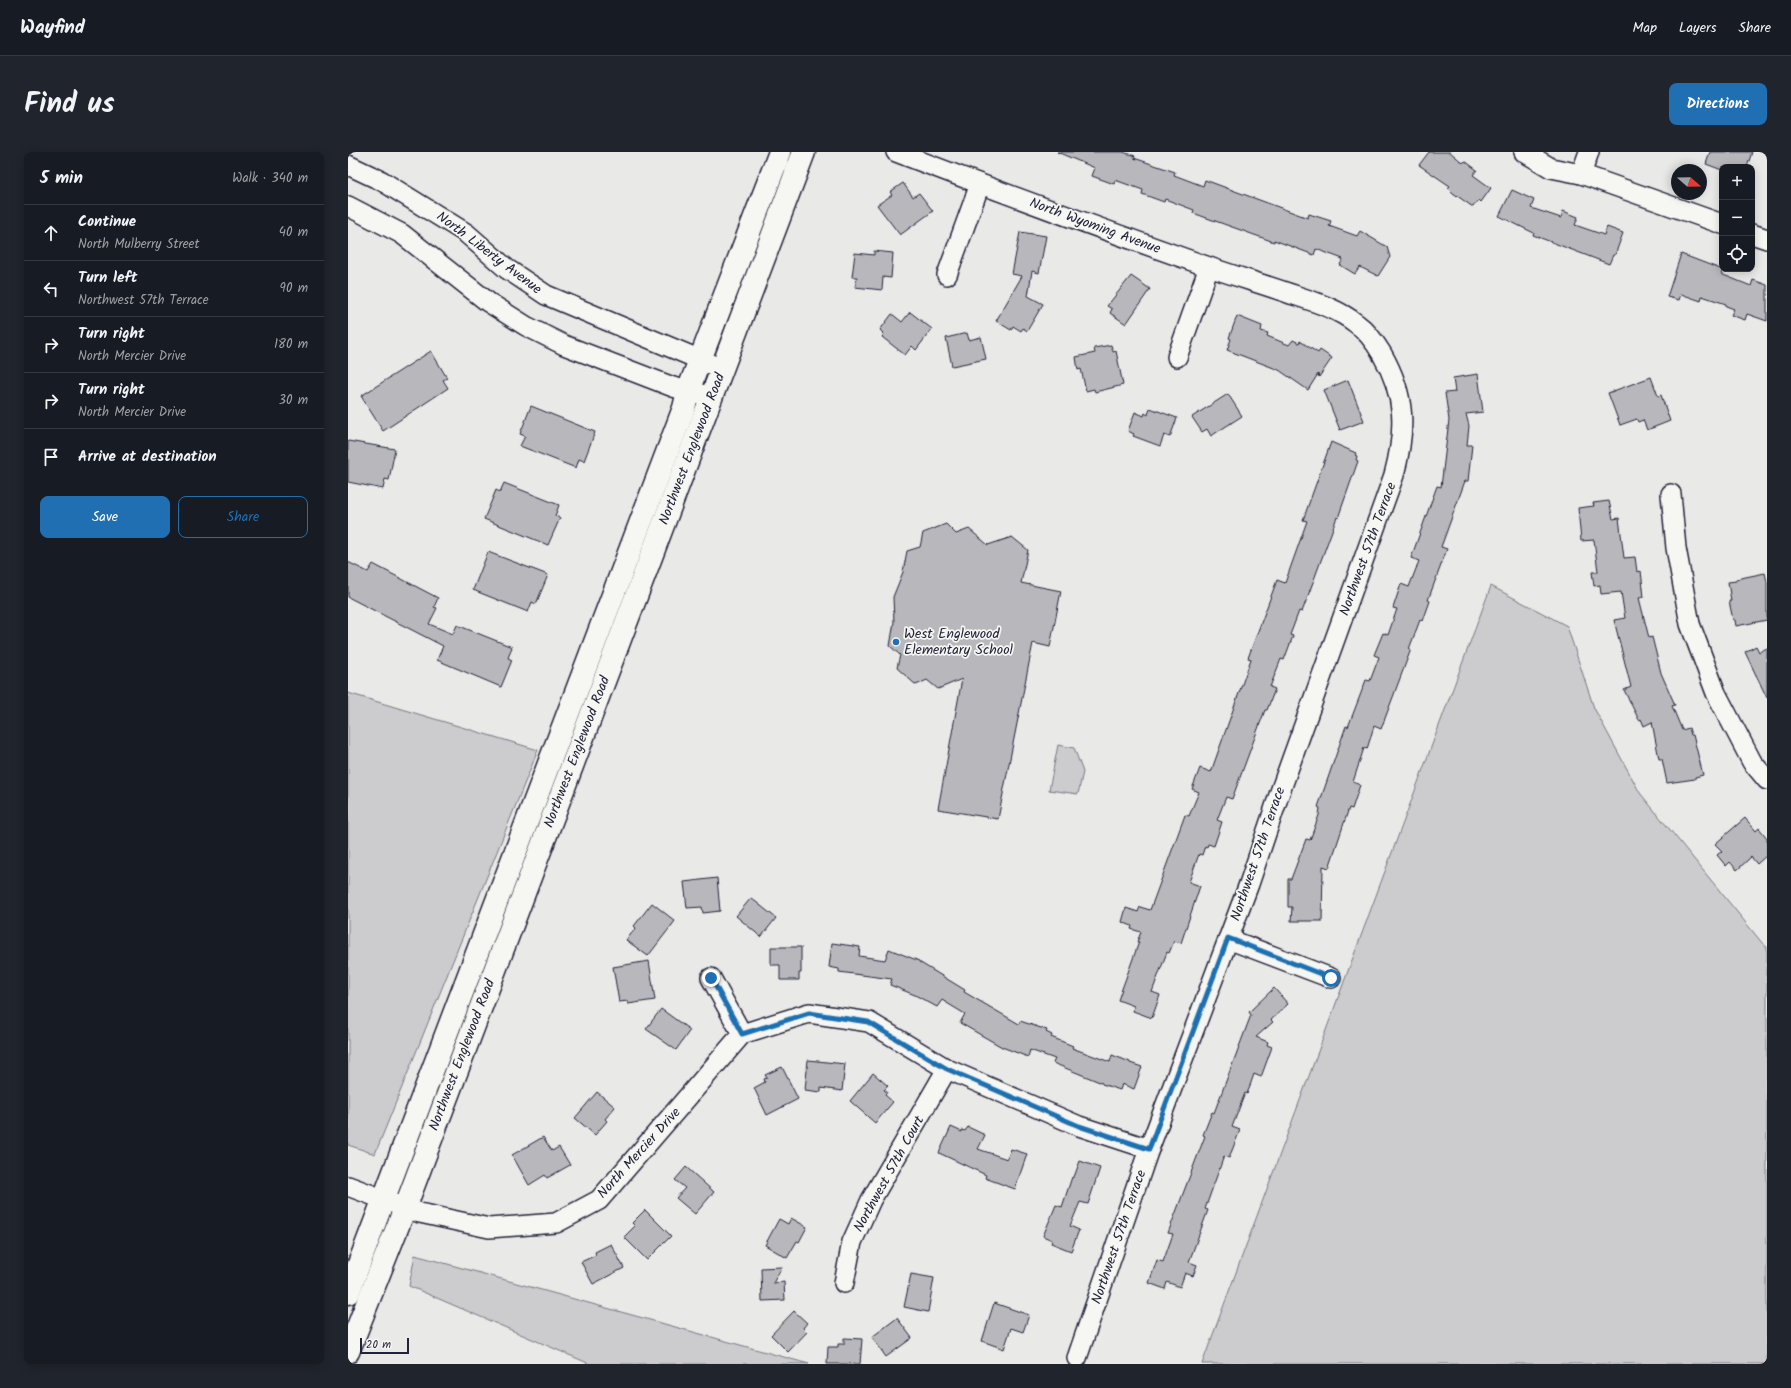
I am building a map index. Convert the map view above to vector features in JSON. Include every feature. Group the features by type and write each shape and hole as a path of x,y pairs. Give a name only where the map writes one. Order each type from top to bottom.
{"main road":[{"name":"Northwest Englewood Road","path":"348,1294 684,408 688,391 700,359 780,152"},
{"name":"Northwest Englewood Road","path":"348,1352 405,1208 804,152"}],"street":[{"path":"348,161 352,152"},
{"name":"North Wyoming Avenue","path":"896,152 1209,267 1332,309 1358,324 1375,343 1390,368"},
{"path":"1524,152 1551,168 1581,174 1719,223"},
{"path":"1581,174 1589,152"},
{"name":"North Liberty Avenue","path":"348,165 382,181 466,233 507,269 546,295 722,369"},
{"path":"947,274 980,184"},
{"path":"348,206 402,234 488,302 526,326 564,345 673,387 712,397"},
{"path":"1755,235 1767,239"},
{"path":"1177,357 1209,267"},
{"name":"Northwest 57th Terrace","path":"1077,1358 1149,1149 1249,884 1282,784 1394,475 1401,447 1403,421 1399,396 1390,368"},
{"path":"1671,494 1676,548 1690,624 1716,694 1752,762 1767,780"},
{"path":"1228,938 1331,978"},
{"path":"711,978 742,1034 809,1013 868,1022 947,1069 1079,1126 1149,1149"},
{"name":"North Mercier Drive","path":"348,1186 420,1213 489,1228 556,1223 599,1200 742,1034"},
{"name":"Northwest 57th Court","path":"844,1283 852,1242 871,1200 947,1069"}],"shaded area":[{"path":"1491,586 1567,626 1594,708 1640,793 1767,947 1767,1364 1202,1364"},
{"path":"348,693 538,750 375,1154 348,1145"},
{"path":"1058,745 1074,748 1083,772 1078,794 1049,790"},
{"path":"415,1255 809,1364 590,1364 409,1286"}],"building":[{"path":"1057,152 1123,152 1135,156 1134,158 1175,172 1174,175 1203,186 1205,180 1308,218 1309,214 1331,221 1329,226 1357,236 1360,231 1387,247 1390,257 1378,276 1360,267 1355,274 1340,265 1343,259 1316,249 1314,255 1274,240 1274,242 1193,213 1194,210 1165,199 1164,202 1142,194 1143,190 1115,180 1114,184 1092,176 1095,168"},
{"path":"1429,152 1450,152 1463,163 1465,161 1477,170 1473,175 1491,188 1481,202 1479,200 1473,207 1453,193 1448,188 1450,186 1419,165"},
{"path":"1710,152 1752,152 1748,164 1719,164 1719,169 1706,164"},
{"path":"903,183 913,197 919,193 933,211 900,235 877,205 892,195 890,192"},
{"path":"1512,190 1534,200 1531,208 1561,218 1563,211 1578,217 1575,225 1604,235 1607,227 1623,233 1615,255 1613,255 1609,264 1533,235 1534,233 1499,216"},
{"path":"1020,232 1046,236 1039,273 1032,271 1028,296 1043,304 1027,331 1023,328 1021,331 1013,326 1011,330 996,321 1022,276 1012,274"},
{"path":"874,251 893,253 891,278 883,277 882,290 855,287 857,277 852,277 855,253 874,255"},
{"path":"1681,254 1719,268 1719,272 1722,272 1721,274 1751,286 1753,280 1767,285 1767,321 1747,314 1745,320 1731,315 1734,309 1726,306 1726,304 1702,296 1701,301 1681,294 1679,300 1667,297"},
{"path":"1131,276 1150,289 1126,324 1110,313 1112,309 1107,306"},
{"path":"910,312 932,329 916,350 912,346 905,355 882,337 884,334 880,330 892,314 902,322"},
{"path":"1237,316 1262,326 1261,331 1268,333 1267,336 1289,345 1293,340 1299,343 1300,341 1318,353 1320,350 1332,358 1319,377 1318,374 1308,390 1279,370 1227,350 1231,339 1229,338"},
{"path":"967,333 969,340 981,337 986,359 952,366 946,338"},
{"path":"1111,345 1113,352 1116,351 1123,385 1095,392 1094,389 1086,391 1081,369 1078,370 1076,357 1095,353 1094,348"},
{"path":"431,351 447,378 443,380 448,388 383,431 361,396"},
{"path":"1478,374 1483,412 1466,414 1469,426 1467,445 1472,445 1468,481 1465,481 1441,547 1447,549 1428,600 1430,601 1423,621 1420,620 1409,649 1411,649 1381,729 1374,726 1367,749 1364,748 1353,782 1360,785 1352,809 1349,808 1329,868 1323,866 1322,921 1291,921 1292,907 1288,907 1288,879 1291,879 1306,839 1310,840 1319,815 1320,808 1318,807 1346,726 1348,727 1366,680 1370,681 1379,657 1374,655 1383,633 1388,635 1397,609 1393,608 1401,584 1409,587 1419,561 1411,558 1437,486 1441,487 1449,420 1445,393 1455,392 1453,378"},
{"path":"1651,377 1658,396 1661,395 1670,421 1647,430 1643,420 1638,422 1637,419 1620,425 1608,393"},
{"path":"1348,380 1364,421 1340,430 1324,390"},
{"path":"1228,394 1242,416 1211,436 1207,429 1202,432 1192,417"},
{"path":"531,406 595,432 584,461 579,459 576,468 520,446 525,436 520,434"},
{"path":"1150,408 1177,418 1170,437 1164,435 1160,446 1133,436 1134,434 1128,431 1135,412 1144,416 1145,413 1148,415"},
{"path":"348,441 395,449 389,480 385,479 383,489 348,482"},
{"path":"1331,442 1356,453 1356,460 1358,461 1302,612 1299,611 1290,635 1293,636 1284,660 1281,659 1270,687 1275,689 1267,710 1265,710 1232,799 1226,797 1217,820 1222,822 1214,846 1208,844 1207,847 1205,846 1202,855 1199,854 1189,882 1200,886 1181,943 1174,941 1169,953 1167,952 1152,992 1160,995 1152,1018 1133,1011 1134,1006 1118,1000 1139,942 1137,942 1141,932 1131,929 1132,926 1122,922 1126,908 1138,912 1140,907 1150,910 1185,815 1189,816 1199,792 1192,789 1200,768 1211,772 1251,659 1248,658 1277,580 1285,583 1307,521 1303,520"},
{"path":"504,483 559,505 555,516 560,518 548,545 484,519 496,490 500,492"},
{"path":"1609,501 1613,519 1619,518 1624,558 1635,557 1637,572 1641,571 1644,597 1639,598 1649,638 1652,637 1661,673 1675,705 1672,706 1682,730 1689,728 1691,735 1693,735 1703,775 1695,777 1695,779 1667,783 1662,759 1659,759 1652,722 1644,726 1641,719 1639,720 1624,690 1631,687 1614,620 1625,618 1621,592 1601,594 1600,585 1594,586 1592,572 1598,572 1594,540 1581,541 1578,508 1594,506 1593,503"},
{"path":"946,524 956,534 969,529 988,545 1012,537 1028,550 1021,583 1061,591 1050,647 1033,643 998,819 938,809 962,679 938,689 927,680 916,685 897,668 900,655 890,646 894,622 893,597 903,572 907,551 920,547 923,533"},
{"path":"488,552 548,575 536,604 532,602 528,612 473,590"},
{"path":"348,562 368,572 373,564 438,598 434,607 437,608 429,624 453,634 457,625 512,647 508,658 512,660 501,687 437,660 443,646 348,597"},
{"path":"1765,573 1767,582 1767,620 1736,626 1735,620 1733,620 1729,601 1731,601 1728,582"},
{"path":"1756,646 1759,652 1767,648 1767,698 1745,652"},
{"path":"1745,818 1756,831 1759,828 1767,838 1767,855 1757,864 1751,857 1737,870 1730,862 1726,866 1717,855 1722,851 1715,844"},
{"path":"717,878 720,911 703,913 702,907 687,908 684,882"},
{"path":"751,898 776,918 761,937 736,916"},
{"path":"652,903 675,921 648,956 626,940 636,928 634,926"},
{"path":"832,943 860,947 859,956 885,960 889,949 919,961 965,990 964,992 1019,1024 1020,1021 1047,1030 1046,1032 1052,1035 1051,1037 1073,1046 1072,1048 1110,1062 1112,1055 1142,1067 1134,1089 1122,1084 1120,1090 1102,1084 1053,1063 1055,1059 1030,1050 1028,1057 1002,1047 960,1023 965,1014 942,1000 937,1007 915,995 890,985 892,979 839,972 839,969 829,967"},
{"path":"771,947 801,947 801,973 799,973 799,980 780,980 780,965 771,965"},
{"path":"649,961 655,1000 628,1004 628,1001 619,1002 613,967"},
{"path":"1274,988 1288,1004 1271,1020 1273,1022 1256,1037 1268,1042 1267,1045 1272,1047 1261,1077 1254,1074 1247,1094 1245,1093 1232,1127 1240,1130 1229,1158 1224,1156 1205,1209 1208,1210 1189,1262 1197,1265 1193,1276 1185,1273 1180,1287 1167,1282 1165,1289 1149,1283 1157,1260 1163,1262 1173,1234 1168,1233 1205,1136 1203,1135 1212,1112 1214,1113 1251,1015 1249,1012"},
{"path":"661,1009 690,1030 676,1050 646,1029"},
{"path":"808,1060 845,1064 842,1091 821,1088 821,1092 805,1090"},
{"path":"782,1067 798,1099 767,1115 754,1088 765,1082 764,1079 767,1078 765,1075"},
{"path":"873,1073 888,1086 884,1090 887,1092 885,1095 893,1102 875,1123 850,1101"},
{"path":"597,1092 615,1107 605,1119 607,1121 595,1135 575,1118"},
{"path":"951,1127 962,1132 962,1130 965,1131 968,1127 985,1135 978,1149 1007,1159 1011,1149 1027,1154 1015,1189 985,1178 986,1175 939,1153"},
{"path":"543,1137 552,1151 559,1147 570,1165 547,1178 545,1175 529,1185 512,1155"},
{"path":"1080,1161 1100,1168 1088,1204 1080,1202 1070,1226 1079,1230 1071,1251 1051,1243 1052,1240 1043,1236 1056,1205 1062,1207 1072,1177 1074,1177"},
{"path":"686,1167 714,1192 695,1214 676,1198 685,1188 675,1180"},
{"path":"645,1210 671,1236 647,1260 624,1237 635,1226 632,1223"},
{"path":"791,1218 807,1227 799,1242 797,1241 787,1258 765,1245 779,1219 788,1224"},
{"path":"611,1244 624,1268 593,1284 581,1262 596,1255 595,1252"},
{"path":"782,1267 773,1283 784,1282 785,1300 762,1301 761,1268"},
{"path":"911,1274 934,1278 928,1312 904,1307"},
{"path":"994,1303 1029,1315 1023,1332 1011,1328 1004,1349 982,1341"},
{"path":"794,1311 807,1323 803,1328 807,1332 788,1352 771,1335"},
{"path":"897,1318 912,1338 886,1357 872,1337"},
{"path":"844,1338 862,1339 860,1364 827,1364 828,1347 838,1347 838,1344 844,1344"}],"place":[{"name":"West Englewood Elementary School","path":"896,642"}],"route":[{"path":"711,978 742,1034 809,1013 868,1022 947,1069 1079,1126 1149,1149 1228,938 1331,978"}]}
